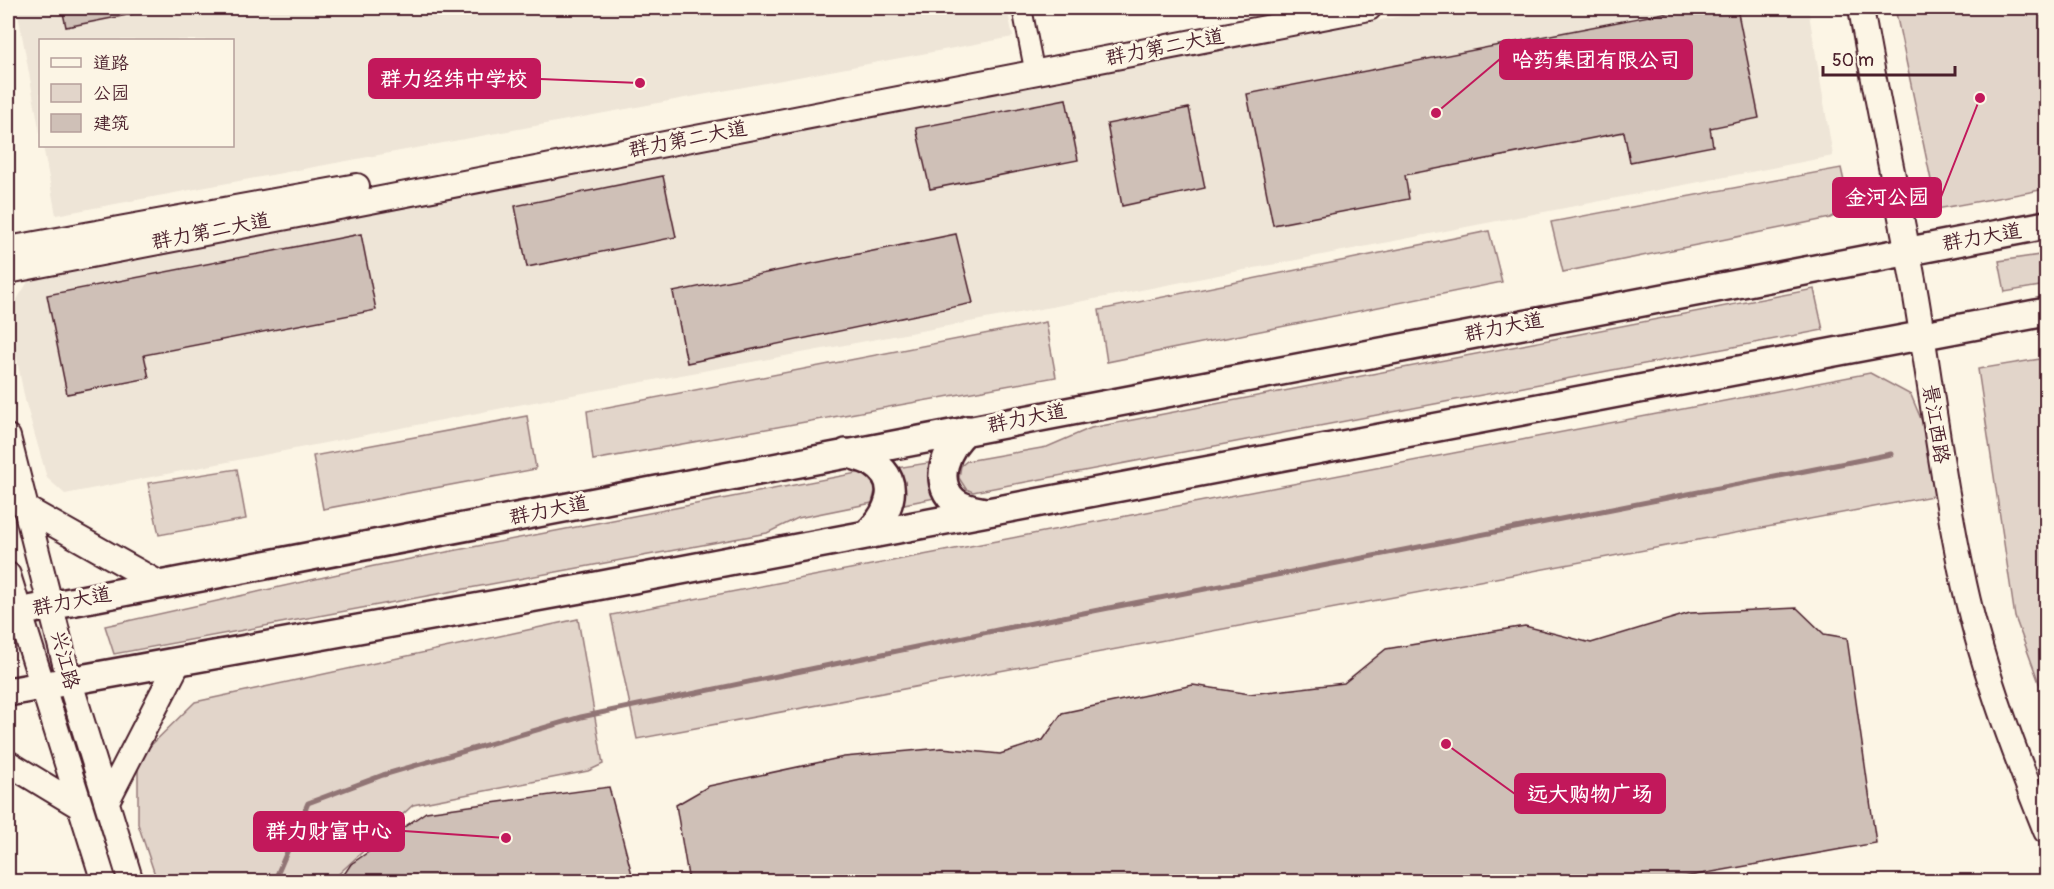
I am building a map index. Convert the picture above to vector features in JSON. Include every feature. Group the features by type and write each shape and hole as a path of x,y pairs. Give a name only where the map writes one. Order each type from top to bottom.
{"main road":[{"name":"群力第二大道","path":"8,249 1033,64 1305,8"},
{"name":"群力第二大道","path":"8,271 1369,8"},
{"name":"景江西路","path":"1861,8 1907,250 1961,570 1985,664 2019,764 2046,831"},
{"name":"群力大道","path":"13,613 2046,225"},
{"path":"8,692 69,679 179,661 866,535 2046,312"},
{"path":"967,430 953,442 945,459 947,491 961,506 987,512"},
{"name":"兴江路","path":"8,437 69,679 108,799 131,882"},
{"path":"846,453 875,464 887,479 890,503 887,513 866,535"},
{"path":"25,508 160,584"},
{"name":"兴江路","path":"8,575 13,613 40,685 104,882"},
{"path":"108,799 179,661"},
{"path":"8,763 79,806"}],"street":[{"path":"1022,8 1033,64"}],"shaded area":[{"path":"17,8 1007,8 1013,37 56,215 43,147 234,147 234,39 39,39 39,128"},
{"path":"1443,8 1808,8 1833,156 1105,297 518,405 65,494 47,478 25,400 8,314 29,280"}],"green space":[{"path":"1895,8 2046,8 2046,189 1937,209"},
{"path":"1841,168 1850,208 1830,218 1563,272 1551,222"},
{"path":"1489,231 1502,282 1107,362 1099,310"},
{"path":"2046,254 2046,285 2005,292 1999,261"},
{"path":"1814,289 1823,330 973,492 966,489 959,478 961,466 967,461 1047,447 1091,428"},
{"path":"1046,322 1056,377 593,460 587,411"},
{"path":"2046,358 2046,702 2015,617 1978,369"},
{"path":"1870,373 1911,395 1926,431 1938,495 637,739 611,615"},
{"path":"527,416 536,469 323,509 313,456"},
{"path":"934,462 940,497 904,504 902,484 896,468"},
{"path":"237,469 246,519 159,535 148,483"},
{"path":"862,472 876,487 872,503 798,518 767,533 114,654 105,626 374,566"},
{"path":"578,619 603,764 588,771 413,805 331,881 157,881 138,824 138,758 195,702"}],"building":[{"path":"62,8 132,8 133,14 66,27"},
{"path":"1690,8 1737,8 1759,118 1710,128 1713,146 1630,162 1624,132 1405,175 1409,199 1273,225 1247,94"},
{"path":"1066,99 1078,160 930,189 916,128"},
{"path":"1189,108 1205,188 1122,206 1107,124"},
{"path":"663,176 676,237 527,267 515,206"},
{"path":"361,234 376,310 144,355 149,378 67,394 47,295"},
{"path":"956,234 973,303 687,363 673,292"},
{"path":"1797,608 1824,634 1847,638 1876,843 1656,882 689,882 676,805 709,786 844,757 942,748 1000,754 1043,740 1062,713 1193,685 1250,694 1344,683 1386,649 1525,626 1591,643 1690,613"},
{"path":"609,787 634,882 339,882 351,864 426,812"}],"waterway":[{"path":"274,882 308,803 383,775 581,717 1007,628 1891,454"}],"place":[{"name":"群力经纬中学校","path":"640,83"},
{"name":"金河公园","path":"1980,98"},
{"name":"哈药集团有限公司","path":"1436,113"},
{"name":"远大购物广场","path":"1446,744"},
{"name":"群力财富中心","path":"506,838"}]}
